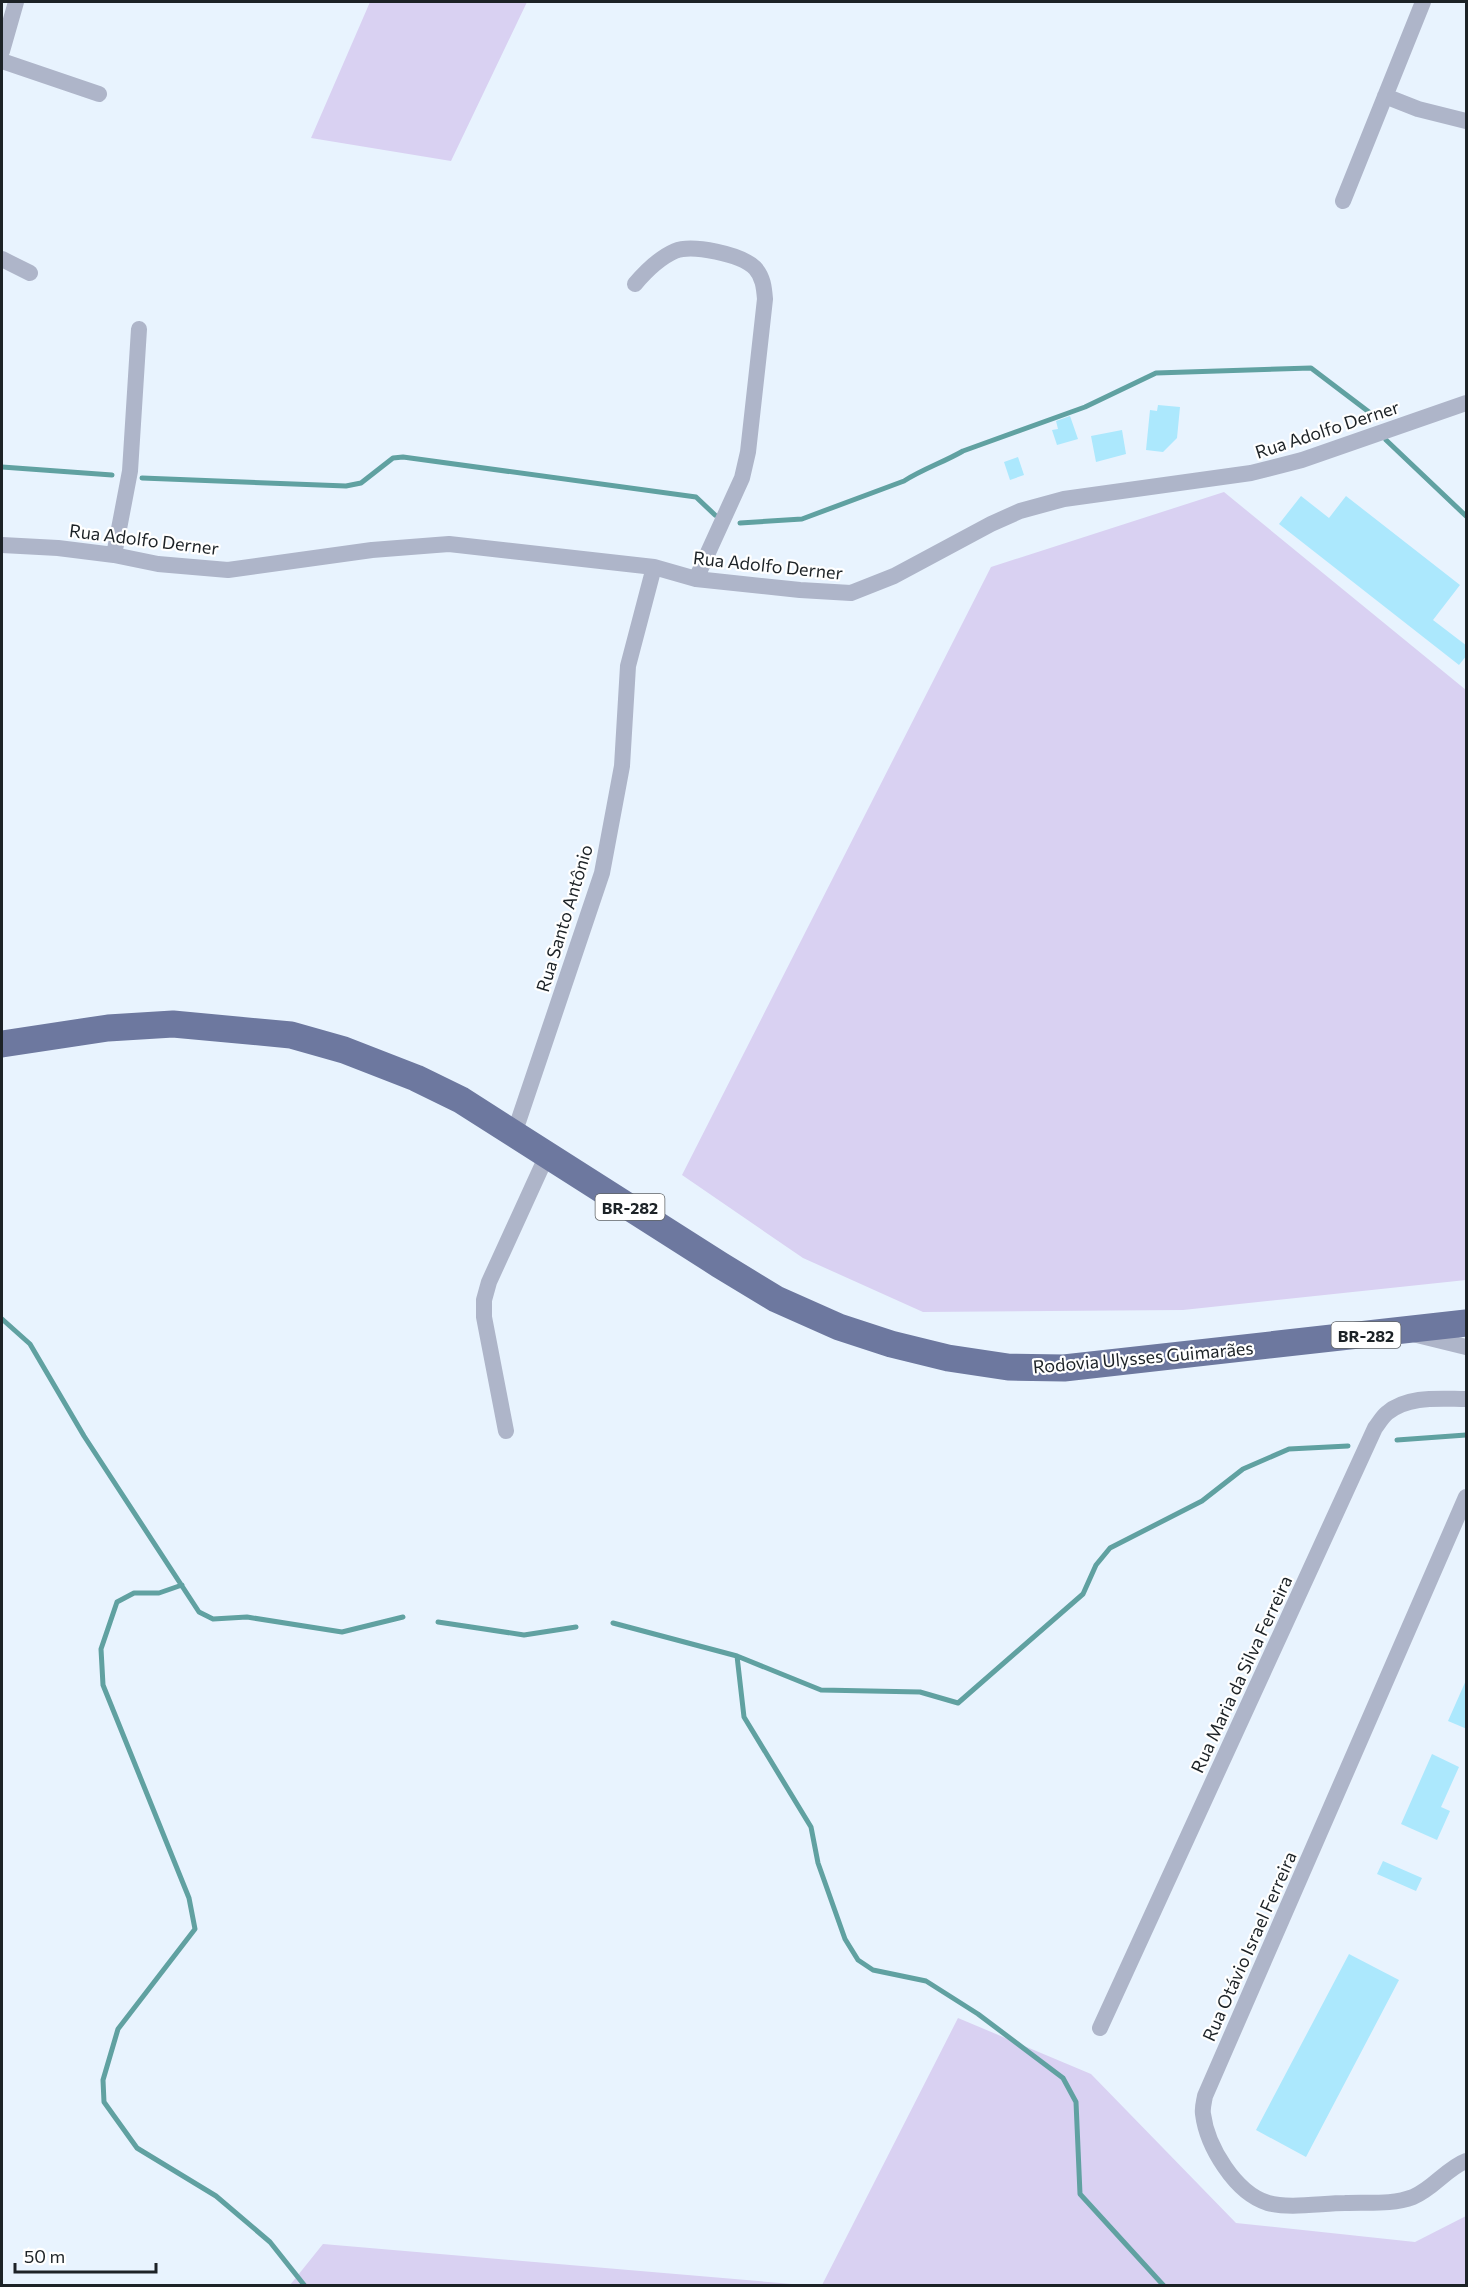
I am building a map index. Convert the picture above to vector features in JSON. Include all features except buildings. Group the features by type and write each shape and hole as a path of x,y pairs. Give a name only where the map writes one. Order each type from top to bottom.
{"highway":[{"name":"Rodovia Ulysses Guimarães","path":"2,1044 108,1028 173,1024 291,1035 344,1050 416,1078 461,1100 776,1299 838,1327 891,1344 948,1358 1008,1367 1064,1368 1467,1323"}],"street":[{"path":"2,51 16,2"},
{"path":"1343,201 1423,2"},
{"path":"2,61 99,94"},
{"path":"1385,96 1418,109 1467,122"},
{"path":"634,284 662,258 676,251 693,247 747,262 756,269 763,281 765,299 748,452 742,478 696,579"},
{"path":"2,259 30,273"},
{"path":"114,555 130,471 139,329"},
{"name":"Rua Adolfo Derner","path":"2,545 58,548 114,555 158,564 228,570 372,550 449,544 654,567 696,579 851,593 894,576 991,524 1038,506 1064,499 1251,473 1302,460 1467,403"},
{"name":"Rua Santo Antônio","path":"514,1134 602,873 622,766 628,666 654,567"},
{"path":"506,1431 484,1317 484,1300 489,1282 547,1155"},
{"path":"1398,1331 1467,1347"},
{"name":"Rua Maria da Silva Ferreira","path":"1100,2028 1375,1428 1386,1413 1399,1405 1420,1400 1467,1399"},
{"name":"Rua Otávio Israel Ferreira","path":"1467,1497 1205,2096 1202,2111 1206,2129 1218,2156 1235,2181 1247,2192 1268,2203 1288,2205 1394,2202 1414,2197 1467,2161"}],"shaded area":[{"path":"370,2 527,2 451,161 311,138"},
{"path":"1224,492 1466,690 1466,1280 1183,1310 923,1312 803,1258 682,1175 991,567"},
{"path":"958,2018 1091,2074 1236,2223 1415,2242 1466,2216 1466,2285 822,2285"},
{"path":"323,2244 804,2285 290,2285"}],"waterway":[{"path":"740,523 802,519 904,481 963,451 1085,407 1156,373 1311,368 1369,412"},
{"path":"1386,440 1466,516"},
{"path":"142,478 346,486 361,483 393,458 403,457 696,497 715,515"},
{"path":"2,467 112,475"},
{"path":"2,1319 30,1344 84,1436 199,1612 213,1619 247,1617 342,1632 403,1617"},
{"path":"1397,1440 1466,1435"},
{"path":"613,1623 737,1656 821,1690 920,1692 958,1703 1083,1594 1096,1565 1110,1548 1202,1501 1243,1469 1289,1449 1348,1446"},
{"path":"182,1585 159,1593 134,1593 117,1602 101,1649 103,1685 189,1898 195,1929 118,2029 103,2080 104,2102 137,2148 216,2196 270,2242 305,2286"},
{"path":"438,1622 524,1635 576,1627"},
{"path":"737,1656 744,1717 811,1827 818,1863 845,1939 858,1960 873,1970 926,1981 978,2014 1063,2078 1076,2102 1080,2194 1164,2286"}]}
